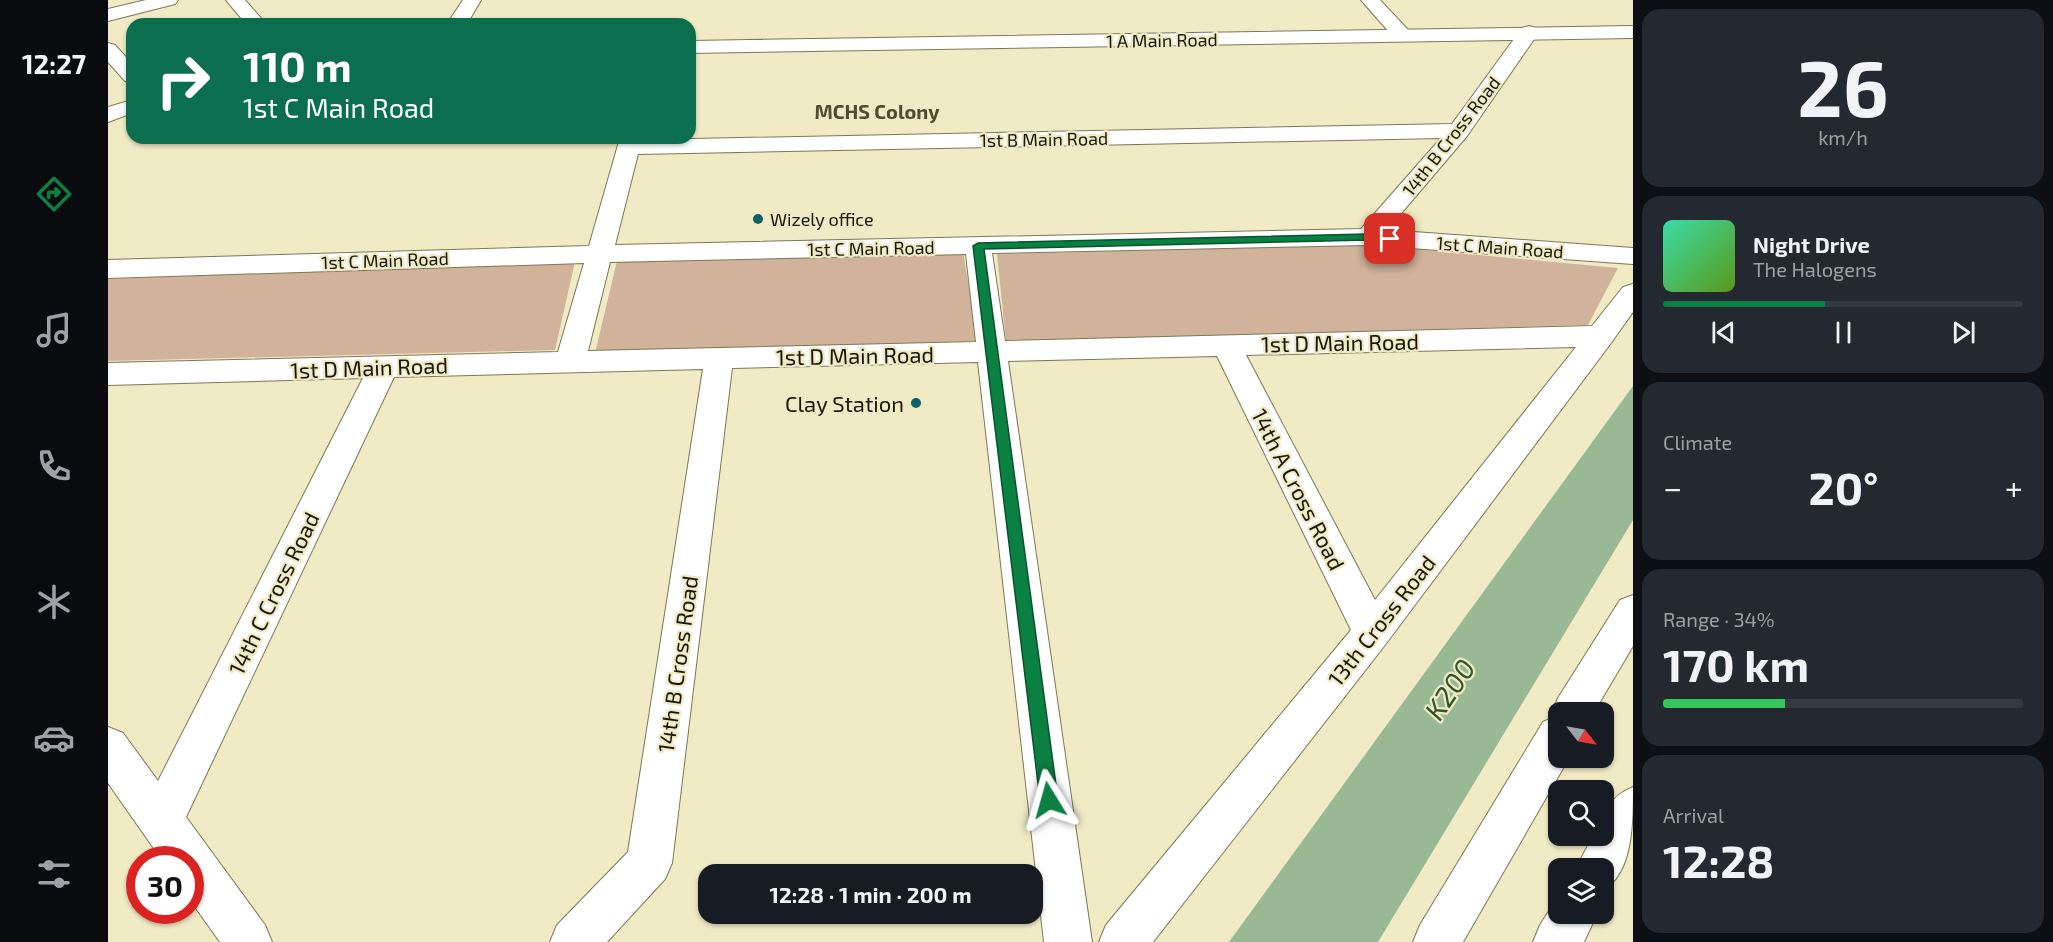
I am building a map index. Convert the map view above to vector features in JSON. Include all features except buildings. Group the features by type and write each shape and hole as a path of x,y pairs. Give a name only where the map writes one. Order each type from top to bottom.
{"street":[{"path":"108,15 169,0"},
{"path":"234,0 250,18"},
{"path":"461,18 472,0"},
{"path":"1370,0 1404,37"},
{"name":"14th B Cross Road","path":"1368,237 1459,131 1529,32"},
{"name":"1 A Main Road","path":"696,47 1633,32"},
{"path":"108,49 126,70"},
{"path":"108,115 126,108"},
{"name":"1st B Main Road","path":"696,142 1459,131"},
{"path":"570,362 630,144"},
{"name":"1st C Main Road","path":"108,269 598,254 1368,237 1633,256"},
{"path":"978,246 1068,942"},
{"name":"13th Cross Road","path":"1123,942 1372,633 1633,293"},
{"name":"1st D Main Road","path":"108,374 1601,336"},
{"name":"14th A Cross Road","path":"1226,345 1372,633"},
{"name":"14th B Cross Road","path":"574,942 649,863 719,358"},
{"name":"14th C Cross Road","path":"162,819 384,367"},
{"path":"1578,702 1633,612"},
{"path":"108,748 180,846"},
{"path":"1437,942 1548,753"},
{"path":"1605,858 1633,809"},
{"path":"204,880 248,942"},
{"path":"1557,942 1568,924"}],"shaded area":[{"path":"1371,245 1618,268 1588,325 1006,341 997,254"},
{"path":"963,252 978,341 595,353 617,261"},
{"path":"575,262 555,350 108,361 108,279"}],"water":[{"name":"K200","path":"1633,386 1633,520 1378,942 1229,942"}],"place":[{"name":"Wizely office","path":"758,219"},
{"name":"Clay Station","path":"916,403"}],"district":[{"name":"MCHS Colony","path":"877,111"}],"route":[{"path":"1049,800 978,246 1368,237 1390,239"}]}
